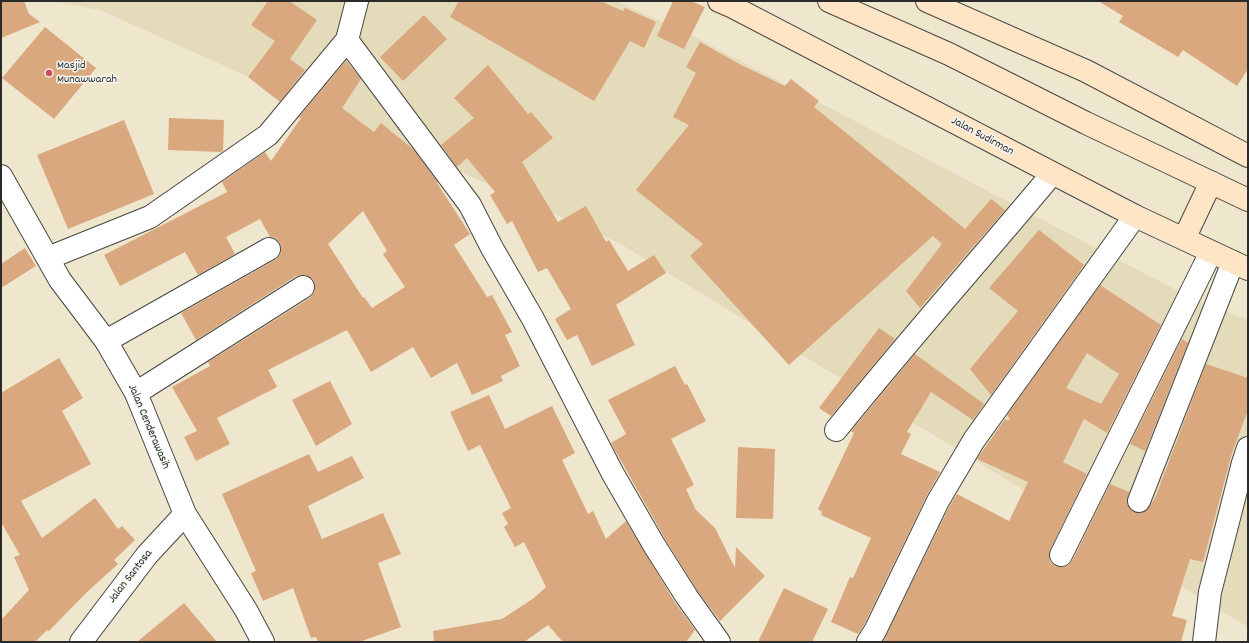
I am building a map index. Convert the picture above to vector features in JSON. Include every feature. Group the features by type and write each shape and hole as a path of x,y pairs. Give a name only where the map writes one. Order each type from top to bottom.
{"main road":[{"name":"Jalan Sudirman","path":"719,1 1135,216 1241,265"},
{"path":"828,1 949,54 1086,123 1248,200"},
{"path":"927,1 1086,71 1248,156"},
{"path":"1184,239 1211,182"}],"street":[{"path":"48,258 150,217 268,135 347,40 357,1"},
{"path":"347,40 470,205 492,248 533,319 613,474 654,545 687,597 719,642"},
{"path":"836,430 881,374 977,264 1052,174"},
{"name":"Jalan Cenderawasih","path":"1,176 60,280 106,342 136,393 185,514 246,610 263,642"},
{"path":"868,642 875,631 938,501 974,440 1135,216"},
{"path":"106,342 269,249"},
{"path":"1061,555 1211,252"},
{"path":"1139,501 1241,265"},
{"path":"136,393 303,287"},
{"path":"1204,642 1210,592 1248,448"},
{"name":"Jalan Santosa","path":"81,642 147,555 185,514"}],"shaded area":[{"path":"52,1 616,1 689,34 1195,300 1248,320 1248,627 619,243 100,10"}],"building":[{"path":"1,1 24,1 29,14 40,22 1,38"},
{"path":"268,1 289,1 317,20 290,59 305,70 280,102 248,77 275,41 251,25"},
{"path":"459,1 600,1 623,11 625,8 656,22 644,48 630,41 594,101 450,17"},
{"path":"673,1 691,1 705,7 684,49 657,36"},
{"path":"1098,1 1248,1 1248,69 1237,86 1183,50 1178,57 1119,22 1123,16"},
{"path":"424,15 447,39 403,81 380,57"},
{"name":"Masjid Munawwarah","path":"45,27 96,68 54,119 2,78"},
{"path":"700,42 743,66 785,86 791,79 819,101 814,107 965,229 991,199 1005,210 920,308 906,291 942,244 933,236 789,365 690,256 703,244 636,190 689,125 673,117 696,73 686,67"},
{"path":"346,61 361,79 342,108 374,132 381,123 414,150 438,182 437,183 470,234 454,245 487,297 492,295 512,332 505,335 520,366 501,376 503,381 472,395 457,363 431,378 413,347 371,372 347,330 268,370 277,387 217,418 230,444 196,461 184,437 197,431 172,387 210,366 208,362 310,298 314,292 314,281 308,276 296,276 196,340 181,313 275,260 280,255 280,243 276,238 270,237 260,219 226,237 235,254 198,275 185,252 120,286 104,255 227,192 222,182 265,152 271,161 301,118 299,117","holes":["363,211 387,251 383,254 405,287 372,308 364,297 363,298 328,244"]},
{"path":"488,65 528,114 531,112 553,138 522,162 558,222 586,206 606,242 609,240 628,271 654,255 666,273 616,305 635,345 592,366 577,335 567,340 555,319 571,309 547,268 538,272 512,221 507,224 490,195 495,192 467,158 457,167 441,145 474,118 454,98"},
{"path":"169,118 224,120 223,151 168,150"},
{"path":"124,120 154,194 68,229 37,155"},
{"path":"1039,230 1084,265 991,395 970,369 1018,311 989,288"},
{"path":"25,248 36,266 1,288 1,264"},
{"path":"1100,285 1161,325 1107,433 1084,419 1063,462 1087,474 1050,550 1050,562 1055,566 1062,567 1068,565 1072,561 1110,484 1129,492 1127,503 1130,509 1134,512 1140,513 1147,510 1155,498 1206,364 1248,378 1248,410 1232,453 1203,562 1190,559 1172,616 1187,620 1181,642 883,642 949,507 957,494 1009,521 1028,482 977,459 1005,419 1008,421 1010,419 1007,415","holes":["1087,353 1119,374 1101,404 1066,388"]},
{"path":"879,328 895,339 831,416 819,408"},
{"path":"1182,339 1188,343 1145,451 1130,444"},
{"path":"915,354 984,404 973,420 931,392 907,432 911,434 901,454 940,472 927,495 864,625 858,634 831,622 850,577 853,578 871,538 821,515 822,512 818,509 854,433 851,431"},
{"path":"59,358 83,398 62,411 91,464 21,501 42,538 95,498 118,529 122,526 135,540 114,560 118,564 87,592 49,631 47,630 35,642 1,642 1,620 29,590 14,557 20,555 1,522 1,393"},
{"path":"675,366 685,385 687,384 706,421 671,439 694,485 686,489 696,510 715,528 735,568 736,547 765,576 720,621 697,590 665,539 611,443 626,434 608,400"},
{"path":"330,381 352,424 316,446 292,400"},
{"path":"489,395 505,429 552,406 575,453 562,460 588,514 593,511 606,539 626,521 676,604 695,630 686,642 563,642 548,625 524,642 434,642 433,631 502,619 534,598 546,587 524,542 515,547 504,527 508,524 502,513 511,508 480,445 468,451 450,412"},
{"path":"738,447 775,449 773,519 736,518"},
{"path":"309,454 318,472 352,456 364,478 308,506 322,539 383,513 401,554 378,563 401,627 359,642 318,642 316,637 311,638 293,588 263,601 251,573 256,571 222,494"},
{"path":"784,588 828,609 812,642 758,642"},
{"path":"184,603 217,642 137,642"}],"place":[{"name":"Masjid Munawwarah","path":"49,73"}]}
